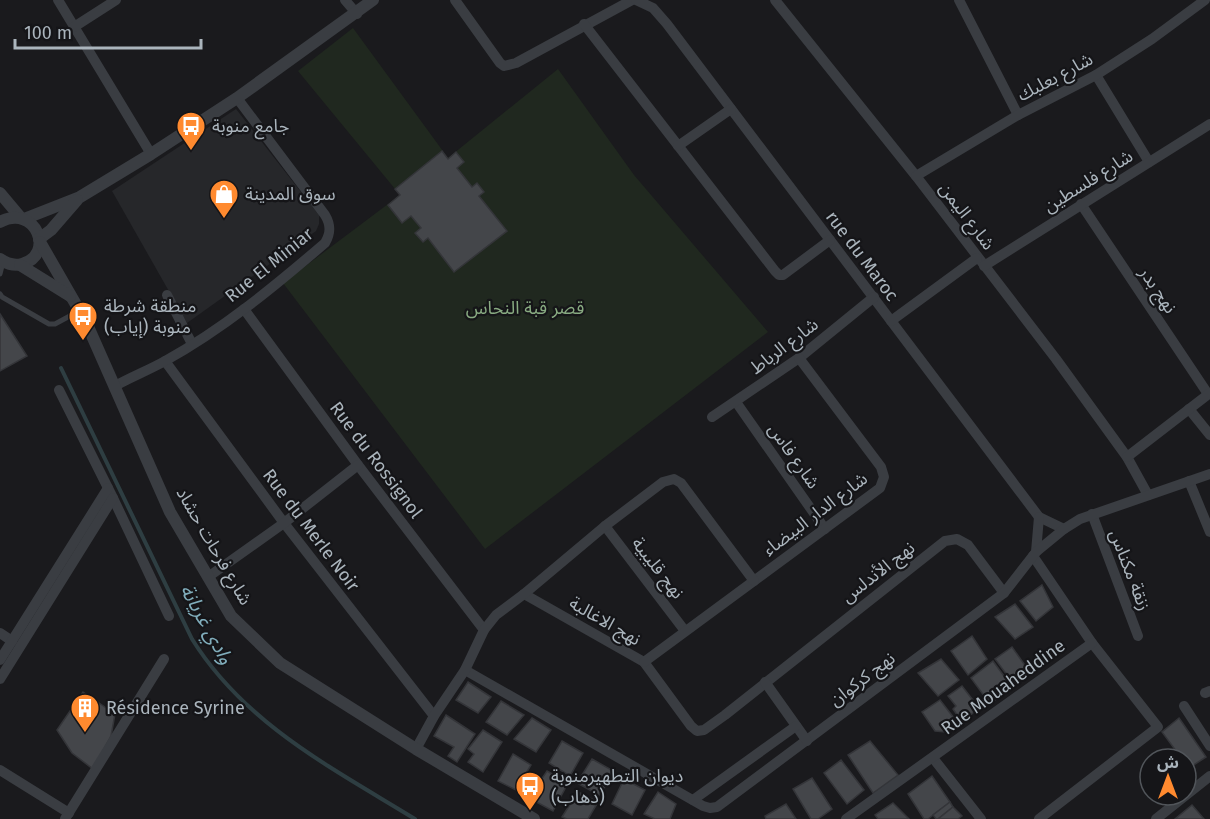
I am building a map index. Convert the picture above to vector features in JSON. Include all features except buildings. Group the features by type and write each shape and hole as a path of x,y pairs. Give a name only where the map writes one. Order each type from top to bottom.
{"street":[{"path":"57,0 151,154"},
{"path":"74,27 116,0"},
{"path":"345,0 357,14"},
{"path":"0,222 7,219 23,219 80,197 237,98 357,14 373,0"},
{"path":"455,0 504,66 516,63 584,24 634,0"},
{"name":"rue du Maroc","path":"634,0 647,4 660,15 1039,516 1064,529"},
{"path":"959,0 1018,115"},
{"name":"شارع بعلبك","path":"916,176 1018,115 1096,75 1152,39 1205,0"},
{"name":"شارع اليمن","path":"781,2 857,106 916,176 1127,457 1148,495"},
{"path":"584,24 745,235 779,275 797,265 830,240"},
{"path":"1096,75 1149,162"},
{"name":"Rue El Miniar","path":"115,386 165,361 244,309 325,243 330,233 330,226 325,215 237,98"},
{"path":"678,146 731,109"},
{"name":"شارع فلسطين","path":"891,321 981,262 1081,204 1210,124"},
{"name":"شارع فرحات حشاد","path":"0,193 23,219 35,227 40,241 79,311 115,386 170,512 231,616 280,663 416,749 534,819"},
{"path":"20,265 34,257 40,241 80,197"},
{"name":"نهج بدر","path":"1081,204 1209,394"},
{"name":"شارع فرحات حشاد","path":"2,260 20,265 70,296"},
{"path":"167,295 192,344"},
{"name":"شارع الرباط","path":"712,417 799,358 874,297"},
{"name":"Rue du Rossignol","path":"244,309 358,465 484,630"},
{"name":"شارع الدار البيضاء","path":"644,662 880,488 884,477 881,467 799,358"},
{"name":"Rue du Merle Noir","path":"165,361 284,523 434,716"},
{"path":"59,390 169,616"},
{"path":"1127,457 1209,394"},
{"name":"شارع فاس","path":"736,402 825,529"},
{"path":"1189,409 1210,435"},
{"path":"208,577 284,523 358,465"},
{"path":"1035,554 1064,529 1092,514 1210,474"},
{"path":"416,749 434,716 465,670 484,630 496,615 663,482 674,479 681,483 754,581"},
{"path":"1189,482 1210,532"},
{"path":"0,660 111,493"},
{"path":"0,679 111,493"},
{"name":"زنقة مكناس","path":"1092,514 1138,636"},
{"path":"1039,516 1035,554 1092,643 1158,727 1039,819"},
{"name":"نهج قليبية","path":"605,526 685,631"},
{"name":"نهج الأندلس","path":"765,682 945,541 957,539 968,545 1004,593"},
{"name":"نهج كركوان","path":"465,670 693,800 710,808 717,807 1004,593 1035,554"},
{"name":"نهج الاغالبة","path":"524,594 644,662 696,731 704,730 765,682"},
{"path":"0,633 12,641"},
{"name":"Rue Mouaheddine","path":"846,819 1092,643"},
{"path":"0,770 67,816 164,659"},
{"path":"765,682 807,741"},
{"path":"1184,706 1210,746"},
{"path":"693,800 796,726"},
{"path":"933,758 981,819"},
{"path":"1156,819 1210,776"}],"lane":[{"path":"0,274 2,260"},
{"path":"0,294 49,324 55,324 79,311"}],"shaded area":[{"name":"سوق المدينة","path":"236,109 319,215 319,224 316,231 187,323 112,191"}],"green space":[{"name":"قصر قبة النحاس","path":"353,28 448,158 558,69 634,175 768,332 485,549 283,283 400,195 298,71"}],"waterway":[{"name":"وادي غريانة","path":"61,368 192,639 213,669 238,696 292,742 415,819"}],"place":[{"name":"جامع منوبة","path":"191,152"},
{"name":"سوق المدينة","path":"224,220"},
{"name":"منطقة شرطة منوبة (إياب)","path":"83,342"},
{"name":"Résidence Syrine","path":"85,734"},
{"name":"ديوان التطهيرمنوبة (ذهاب)","path":"530,812"}]}
